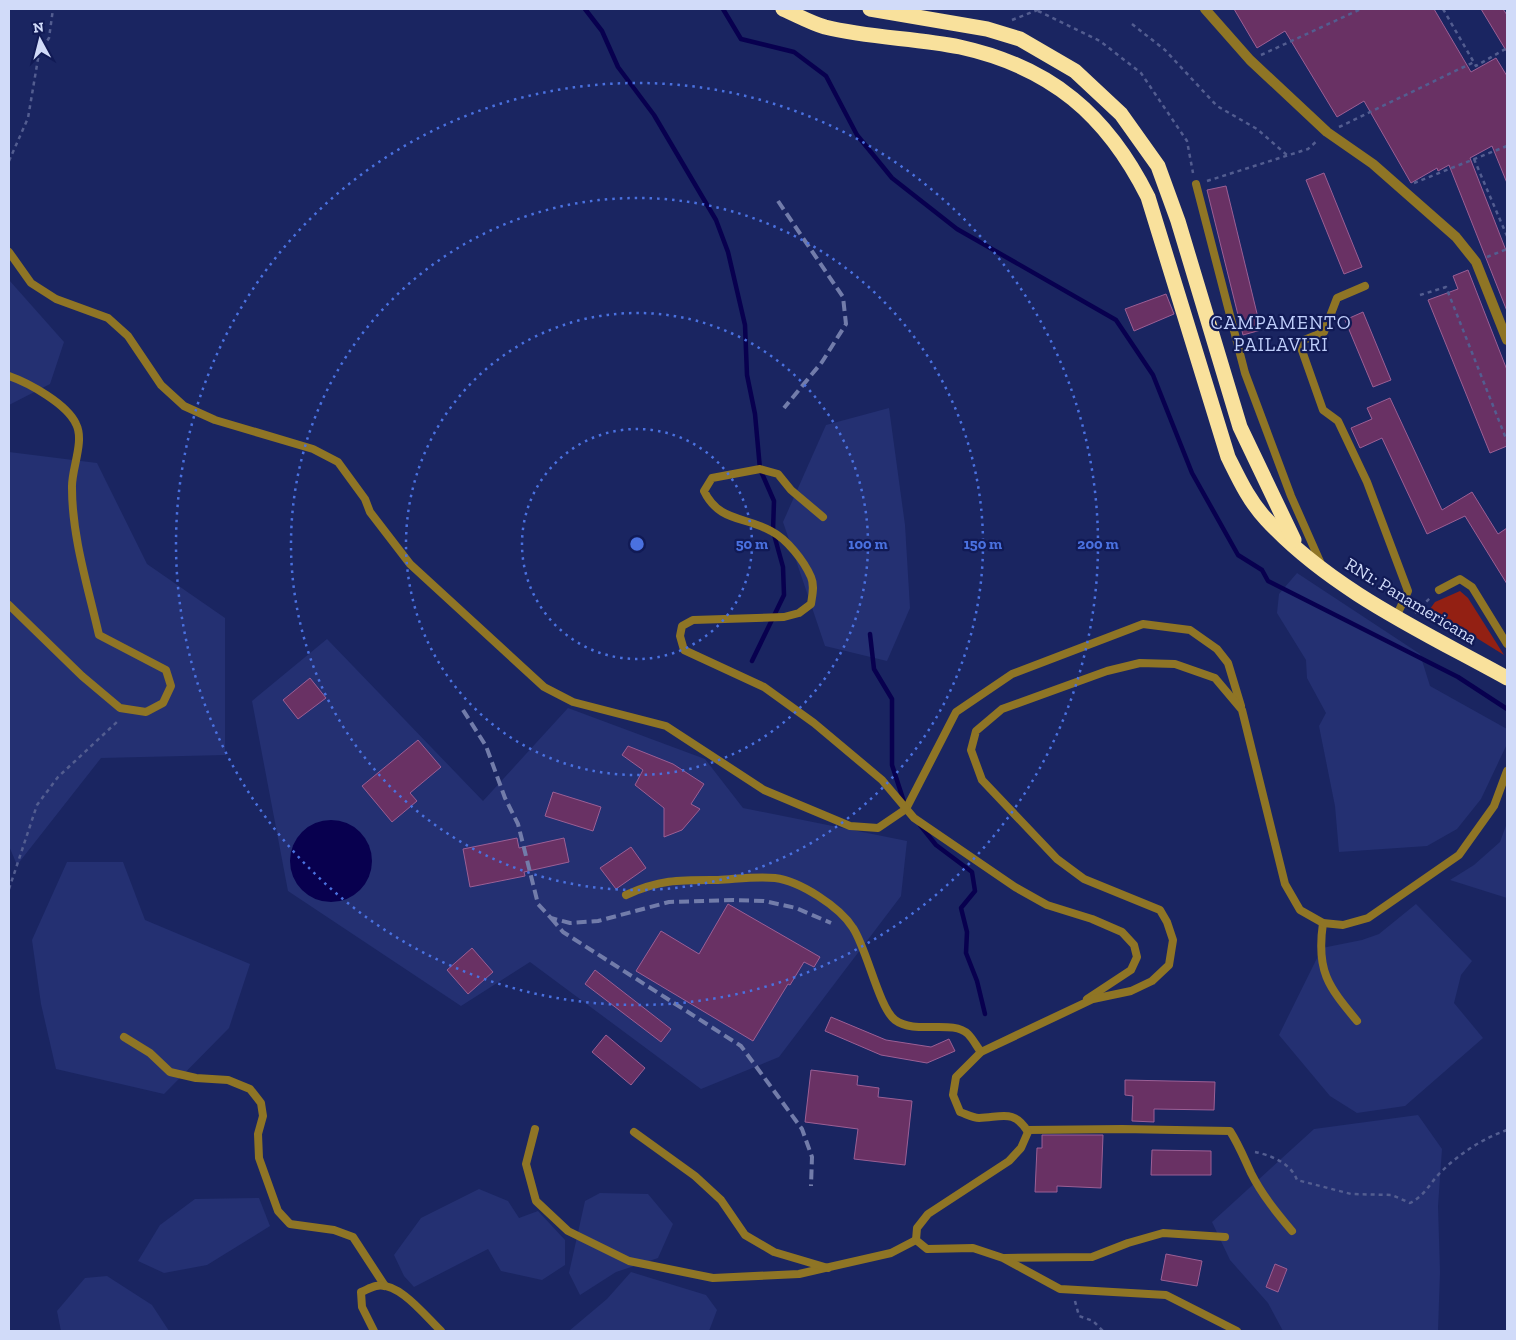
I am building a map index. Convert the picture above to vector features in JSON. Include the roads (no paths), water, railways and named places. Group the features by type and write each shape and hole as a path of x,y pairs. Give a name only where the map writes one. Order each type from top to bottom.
{"highway":[{"name":"RN1: Panamericana","path":"783,9 824,26 961,47 1020,65 1066,91 1102,126 1133,167 1148,197 1228,457 1239,480 1265,518 1299,551 1346,586 1400,620 1507,678"},
{"name":"RN1: Panamericana","path":"870,9 987,30 1020,39 1075,71 1121,114 1158,166 1178,221 1240,427 1299,551"}],"street":[{"path":"1205,9 1250,60 1327,132 1373,164 1456,237 1476,262 1507,340"}],"lane":[{"path":"1196,184 1245,373 1291,496 1324,570"},
{"path":"9,252 31,283 56,299 108,318 128,336 161,385 184,406 215,420 313,449 338,462 365,499 370,512 410,564 544,686 573,702 666,726 764,790 850,826 878,828 906,809 956,712 1012,674 1143,624 1190,630 1217,649 1228,663 1242,710 1285,884 1300,910 1323,924 1343,925 1368,918 1459,855 1494,806 1507,771"},
{"path":"1365,286 1336,298 1324,332 1299,342 1323,410 1338,421 1368,482 1408,591 1400,620"},
{"path":"9,376 20,380 66,410 78,425 78,449 72,495 77,537 99,635 166,670 171,686 163,703 146,712 120,708 82,676 9,606"},
{"path":"823,518 790,490 778,474 760,469 712,478 704,491 710,503 720,513 773,531 796,553 812,578 811,604 798,613 784,617 693,620 682,626 680,636 684,650 764,687 814,723 882,780 914,818 1014,887 1048,905 1122,932 1134,946 1137,957 1131,970 1077,1006"},
{"path":"1439,590 1460,579 1472,587 1507,644"},
{"path":"916,1240 917,1228 928,1214 1009,1161 1021,1148 1028,1132 1022,1121 1006,1114 977,1118 960,1112 953,1096 956,1076 981,1052 1093,999 1131,991 1152,982 1169,965 1173,940 1167,922 1160,910 1084,880 1057,859 982,780 971,750 976,731 1002,709 1107,672 1140,663 1175,664 1215,678 1242,710"},
{"path":"626,895 649,885 683,879 777,878 801,887 839,911 854,928 870,964 883,1001 894,1020 910,1028 951,1028 967,1032 981,1052"},
{"path":"1323,924 1321,960 1326,980 1357,1021"},
{"path":"124,1036 150,1053 170,1072 196,1078 228,1080 250,1089 261,1103 263,1116 258,1134 259,1158 278,1211 290,1224 334,1230 353,1237 385,1286"},
{"path":"535,1128 526,1164 536,1201 568,1231 629,1261 714,1278 799,1274 891,1253 916,1240"},
{"path":"1027,1130 1122,1128 1230,1131 1242,1149 1251,1173 1271,1207 1292,1231"},
{"path":"634,1132 695,1176 721,1200 745,1235 774,1252 830,1268"},
{"path":"1003,1258 1092,1258 1128,1242 1163,1233 1225,1237"},
{"path":"916,1240 926,1249 973,1248 1003,1258 1060,1289 1166,1295 1237,1331"},
{"path":"374,1331 362,1307 361,1292 377,1286 391,1287 417,1306 441,1331"}],"waterway":[{"path":"585,9 602,31 618,67 654,115 716,220 728,252 745,325 747,375 755,414 760,469 774,501 773,531 783,567 784,595 752,661"},
{"path":"723,9 741,39 794,52 826,76 857,135 892,178 957,229 1116,320 1153,375 1192,473 1238,555 1262,570 1268,581 1458,677 1507,709"},
{"path":"870,634 874,669 892,699 892,765 905,805"},
{"path":"920,825 936,845 972,872 975,891 961,908 967,932 966,953 977,981 985,1014"}],"railway":[{"path":"778,201 843,297 846,324 822,362 784,408"},
{"path":"463,710 486,746 505,798 518,824 538,904 551,918 570,923 598,921 669,902 734,900 764,901 796,908 831,923"},
{"path":"551,918 563,932 741,1046 802,1129 812,1157 811,1186"}],"district":[{"name":"CAMPAMENTO PAILAVIRI","path":"1281,333"}]}
